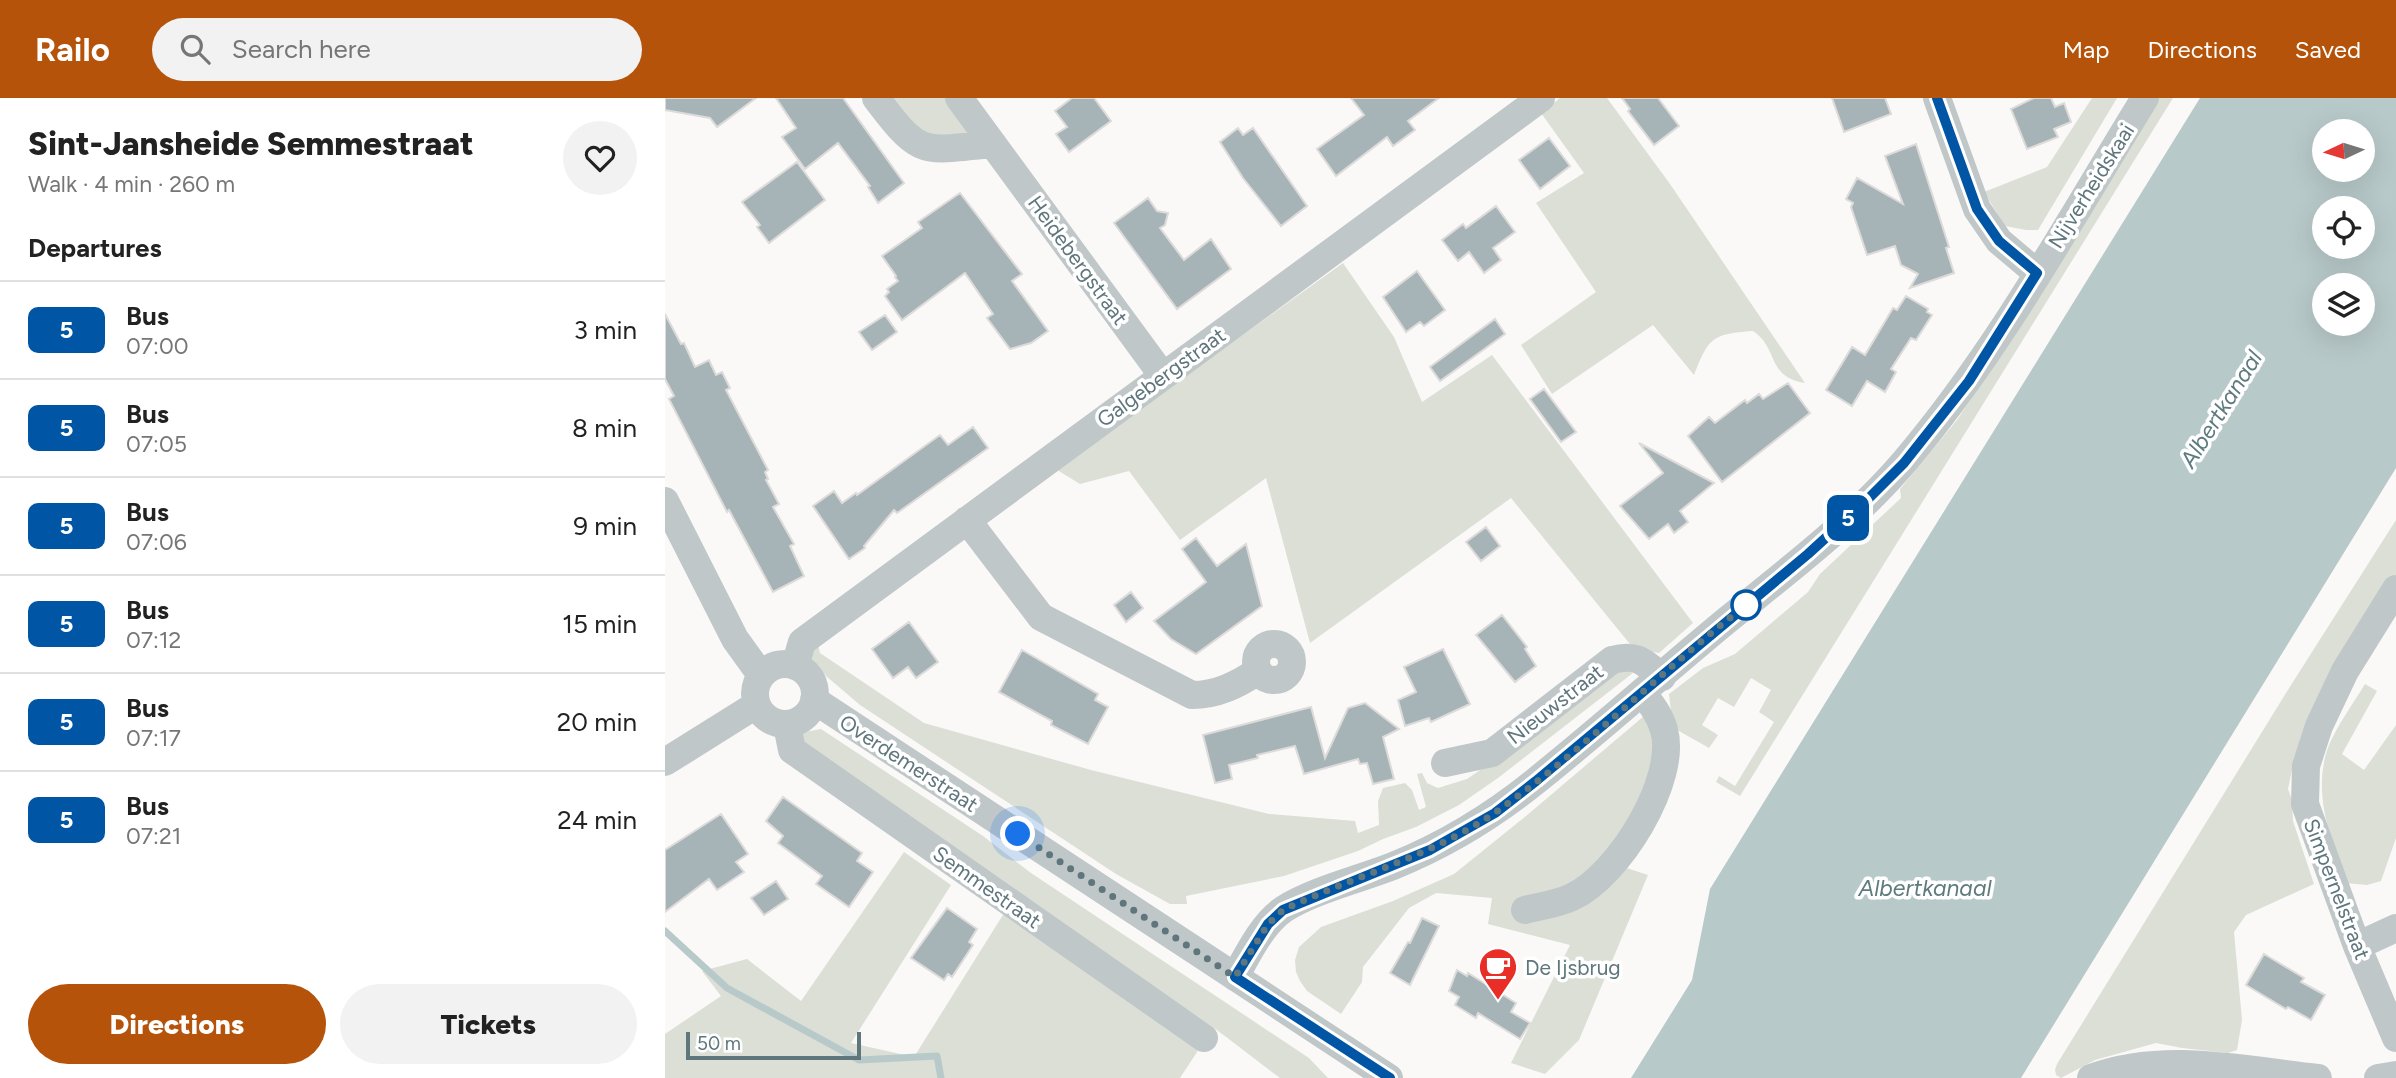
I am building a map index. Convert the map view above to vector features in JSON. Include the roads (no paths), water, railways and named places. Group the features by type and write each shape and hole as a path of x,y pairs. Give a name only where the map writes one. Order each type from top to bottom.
{"street":[{"path":"876,98 901,132 925,148 993,144"},
{"name":"Heidebergstraat","path":"959,98 1163,376"},
{"name":"Galgebergstraat","path":"795,666 802,642 1541,98"},
{"path":"1235,977 1268,924 1283,910 1430,850 1495,813 1808,554 1904,463 1969,381 2037,273 1999,241 1977,209 1937,98"},
{"name":"Nijverheidskaai","path":"2037,273 2145,98"},
{"path":"665,501 735,639 761,675"},
{"path":"967,520 1041,617 1064,629 1192,695 1223,690 1239,684 1258,671"},
{"name":"Simpernelstraat","path":"2396,589 2345,671 2319,726 2306,766 2305,804 2357,946 2396,1038"},
{"name":"Nieuwstraat","path":"1445,763 1492,753 1612,660 1633,657 1642,660 1652,685"},
{"path":"783,664 795,666 804,671 815,690 811,710 805,717 787,725 774,723 763,716 756,705 756,685 761,675 771,667 783,664"},
{"path":"1525,910 1572,897 1597,880 1624,852 1652,803 1665,761 1665,731 1655,708 1652,685"},
{"name":"Overdemerstraat","path":"814,701 1389,1078"},
{"path":"665,762 756,705"},
{"name":"Semmestraat","path":"787,725 792,750 1204,1038"},
{"path":"2357,946 2396,928"},
{"path":"2091,1078 2119,1068 2179,1063 2318,1078"},
{"path":"2378,1078 2396,1075"}],"water":[{"name":"Albertkanaal","path":"2200,98 2396,98 2396,468 2021,1078 1631,1078 1692,980 1710,889"}],"waterway":[{"path":"665,931 727,988 859,1060 937,1056 941,1078"}],"place":[{"name":"De Ijsbrug","path":"1498,1001"}]}
